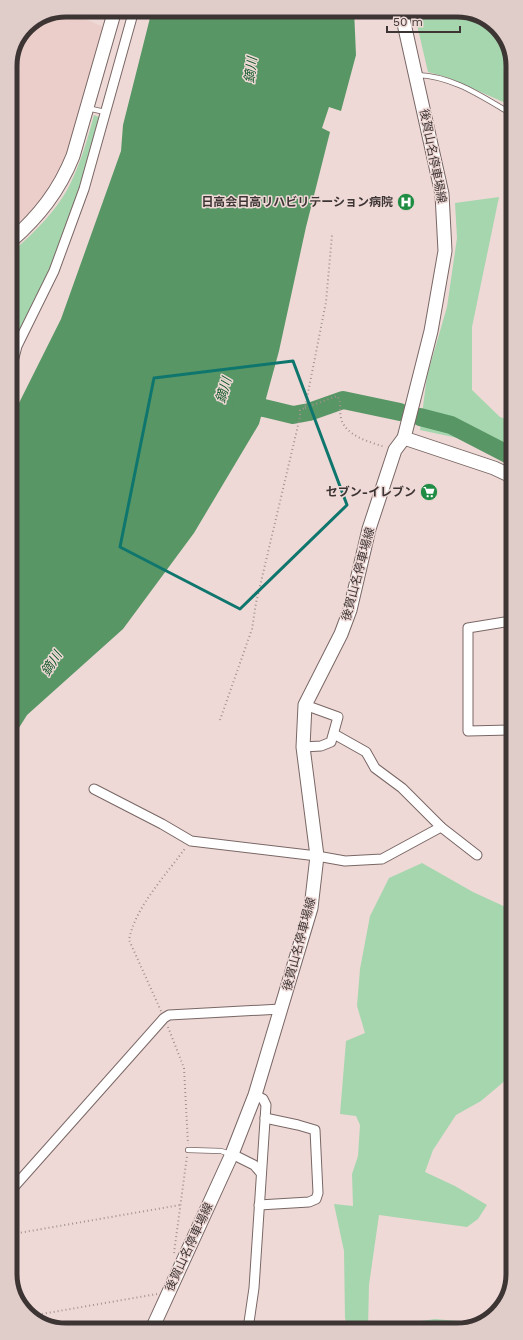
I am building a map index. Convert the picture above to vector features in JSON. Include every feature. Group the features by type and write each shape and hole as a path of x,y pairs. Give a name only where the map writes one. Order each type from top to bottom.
{"main road":[{"path":"17,235 39,215 64,178 73,156 113,17"},
{"name":"後賀山名停車場線","path":"155,1323 232,1154 255,1094 311,908 317,856 303,747 305,705 341,634 350,610 369,529 395,450 404,438 431,331 445,251 442,194 403,17"},
{"path":"404,438 494,468 506,474"}],"street":[{"path":"17,346 54,271 67,239 84,190 132,17"},
{"path":"506,622 468,628 468,731 506,730"},
{"path":"303,747 321,746 331,742 338,717 305,705"},
{"path":"334,734 366,752 375,768 402,788 441,827 477,855"},
{"path":"94,789 162,824 191,841 317,856 345,861 382,859 441,827"},
{"path":"17,1183 164,1018 169,1015 281,1009"},
{"path":"249,1323 254,1288 266,1105 263,1099 255,1094"},
{"path":"259,1205 309,1202 316,1199 318,1193 315,1130 298,1124 265,1118"},
{"path":"232,1154 254,1165 261,1173"}],"lane":[{"path":"416,75 433,75 447,78 506,111"},
{"path":"87,108 105,112"},
{"path":"188,1150 221,1151 232,1154"}],"path":[{"path":"305,408 326,302 332,235"},
{"path":"220,720 252,629 256,603 300,417 300,410 337,396 339,398 341,418 350,431 371,443 395,450"},
{"path":"173,1254 188,1150 184,1068 164,1018 129,940 136,919 144,904 191,841"},
{"path":"17,1233 180,1205"},
{"path":"38,1315 168,1292"}],"highlighted area":[{"path":"293,361 347,505 240,609 120,547 154,378"}],"shaded area":[{"path":"81,17 105,28 61,173 48,195 17,227 18,56 25,39 31,31 39,25 56,18"},
{"path":"416,17 460,17 476,21 492,31 501,44 506,60 506,103 449,78 428,72"},
{"path":"94,115 106,120 86,190 21,346 17,367 17,247 53,211 67,191 76,172"},
{"path":"499,197 472,327 472,390 500,417 506,419 506,459 472,441 420,430 427,376 447,307 457,238 455,203"},
{"path":"422,863 473,892 506,907 506,1080 481,1101 456,1115 433,1150 425,1172 455,1186 487,1205 478,1219 467,1227 379,1215 369,1285 368,1323 346,1323 345,1318 344,1251 334,1204 353,1206 352,1174 358,1156 360,1125 356,1116 340,1114 346,1041 365,1033 357,1006 360,969 370,916 389,878"},
{"path":"435,1319 467,1322 414,1323"}],"water":[{"name":"鏑川","path":"150,17 354,17 356,55 341,111 329,107 322,128 330,132 306,227 279,351 259,424 194,533 123,629 27,715 17,731 17,407 61,319 121,151 123,125"}],"waterway":[{"path":"241,405 264,408 293,415 309,412 343,400 400,412"},
{"path":"420,417 451,425 506,453"}],"place":[{"name":"日高会日高リハビリテーション病院","path":"406,202"},
{"name":"セブン-イレブン","path":"429,492"}]}
